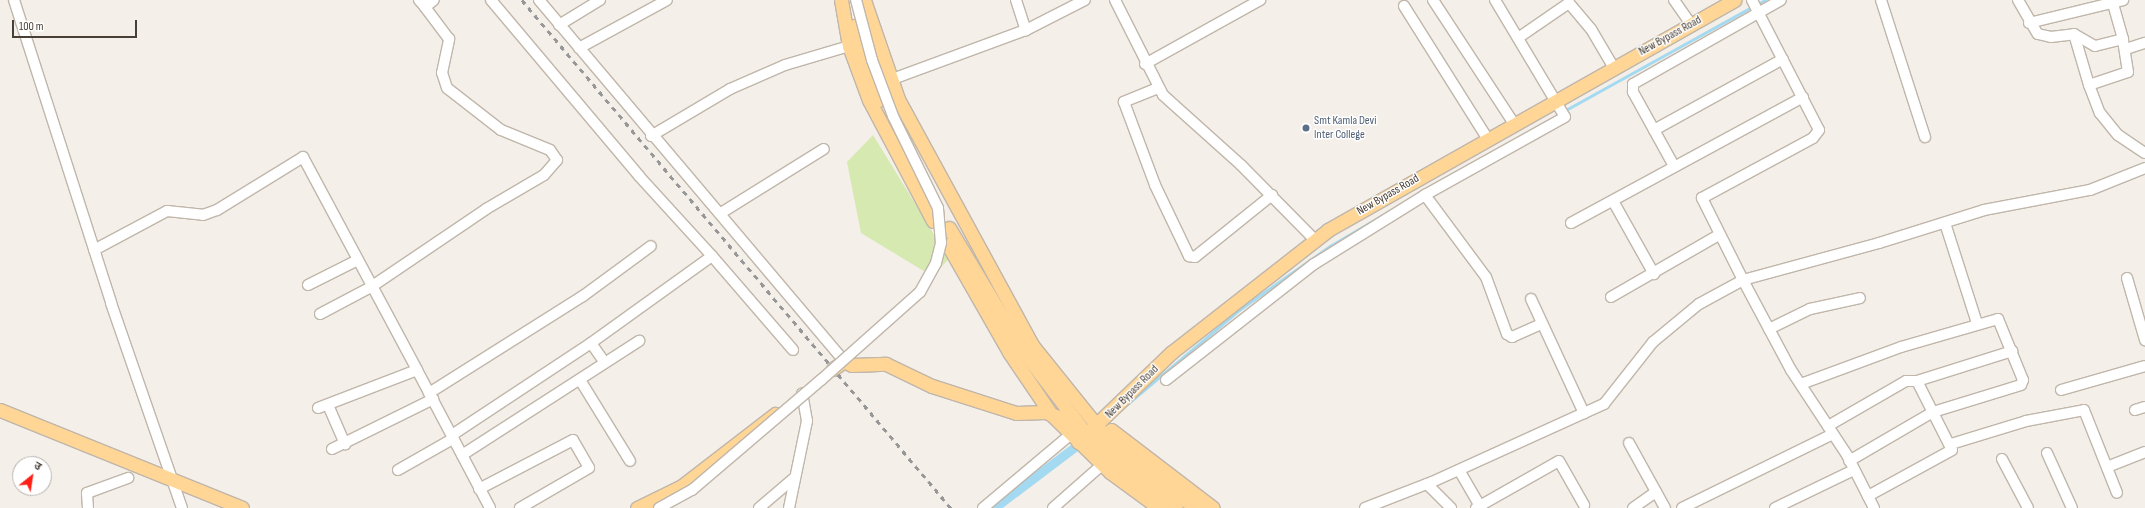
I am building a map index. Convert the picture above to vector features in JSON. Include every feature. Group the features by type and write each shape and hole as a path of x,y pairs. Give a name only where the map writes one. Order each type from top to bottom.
{"main road":[{"path":"840,0 849,46 890,144 934,221"},
{"path":"848,0 856,39 883,116 918,181"},
{"path":"864,0 898,99 930,162 1032,345 1084,430 1102,465 1159,508"},
{"name":"New Bypass Road","path":"1084,430 1172,352 1208,336 1315,240 1487,138 1514,124 1562,108 1614,68 1727,2"},
{"path":"868,14 928,143 1036,335 1066,380 1084,430 1128,458 1196,508"},
{"path":"949,228 1022,351 1084,430 1113,460 1176,508"},
{"path":"948,245 1009,352 1051,414"},
{"path":"637,508 682,486 844,361 852,365 886,364 932,386 1016,413 1051,414 1084,430 1213,508"},
{"path":"0,410 174,479 242,508"}],"street":[{"path":"14,0 94,250 174,479 182,508"},
{"path":"320,314 371,287 486,209 544,175 557,160 550,150 501,130 447,88 442,74 449,39 422,3 434,0"},
{"path":"491,0 638,176 712,256 793,350"},
{"path":"539,0 651,136 720,213 844,361"},
{"path":"559,25 600,0"},
{"path":"579,48 667,0"},
{"path":"659,508 692,490 821,380 920,292 936,263 941,243 938,208 893,116 872,60 856,0"},
{"path":"1016,0 1026,30"},
{"path":"898,77 1026,30 1085,0"},
{"path":"1115,0 1158,88 1272,195 1315,240"},
{"path":"1145,64 1260,0"},
{"path":"1433,0 1514,124"},
{"path":"1674,0 1691,24"},
{"path":"1674,166 1654,130 1632,84 1755,6 1781,0"},
{"path":"1881,0 1925,137"},
{"path":"2018,0 2029,23 2043,37 2074,34 2095,46"},
{"path":"1166,380 1208,336 1326,256 1425,195 1564,119 1562,108 1518,38 1498,1"},
{"path":"2029,23 2116,1 2126,49 2128,72 2089,85"},
{"path":"1518,38 1569,3 1591,29 1614,68"},
{"path":"1404,6 1487,138"},
{"path":"1755,6 1817,123 1818,134 1702,198 1719,235 1768,329 1849,461 1874,508"},
{"path":"2074,34 2089,85 2100,113 2130,146 2145,153"},
{"path":"2078,50 2123,39"},
{"path":"2126,49 2145,43"},
{"path":"651,136 730,89 785,65 849,46"},
{"path":"1654,130 1783,59"},
{"path":"1158,88 1124,102 1155,185 1188,256 1195,256 1272,195"},
{"path":"1571,223 1803,97"},
{"path":"720,213 824,149"},
{"path":"94,250 167,211 203,215 217,210 303,157 356,261 418,370 490,508"},
{"path":"1365,508 1428,484 1584,413 1612,398 1628,371 1677,321 1699,304 1743,280 1945,223 1984,210 2090,190 2145,168"},
{"path":"1425,195 1486,277 1507,334 1512,337 1542,324"},
{"path":"1613,201 1654,274"},
{"path":"1945,223 1977,323"},
{"path":"1611,296 1654,274 1719,235"},
{"path":"332,449 345,444 431,396 583,296 651,246"},
{"path":"398,470 453,436 591,343 712,256"},
{"path":"308,285 356,261"},
{"path":"2127,278 2145,340"},
{"path":"1768,329 1810,309 1860,298"},
{"path":"1531,299 1584,413"},
{"path":"1801,384 1977,323 1998,319 2023,380 2020,384 1933,412 1849,461"},
{"path":"462,455 639,341"},
{"path":"591,343 605,363"},
{"path":"1682,508 1830,430 1906,381 1917,381 2012,351"},
{"path":"2061,390 2145,366"},
{"path":"345,444 323,406 418,370"},
{"path":"580,380 630,461"},
{"path":"1868,496 1952,450 1951,444 1917,381"},
{"path":"789,508 793,479 807,421 802,393"},
{"path":"2135,410 2145,407"},
{"path":"1951,444 2026,421 2084,410 2117,494"},
{"path":"983,508 1084,430"},
{"path":"479,489 573,440 589,468 520,508"},
{"path":"1629,443 1665,508"},
{"path":"2107,467 2145,452"},
{"path":"2047,453 2072,508"},
{"path":"2002,459 2028,508"},
{"path":"1459,470 1479,507 1560,461 1584,504"},
{"path":"1053,508 1102,465"},
{"path":"1775,508 1854,470"},
{"path":"88,508 87,494 128,478"},
{"path":"759,508 793,479"},
{"path":"1428,484 1451,508"},
{"path":"666,508 682,486"},
{"path":"1633,508 1656,492"}],"green space":[{"path":"873,135 949,259 932,276 861,233 847,162"}],"waterway":[{"path":"1756,5 1765,0"},
{"path":"1564,111 1752,7"},
{"path":"1521,136 1560,114"},
{"path":"1118,412 1239,310 1330,246 1388,212"},
{"path":"994,508 1076,446"}],"railway":[{"path":"522,0 951,508"}],"place":[{"name":"Smt Kamla Devi Inter College","path":"1306,128"}]}
